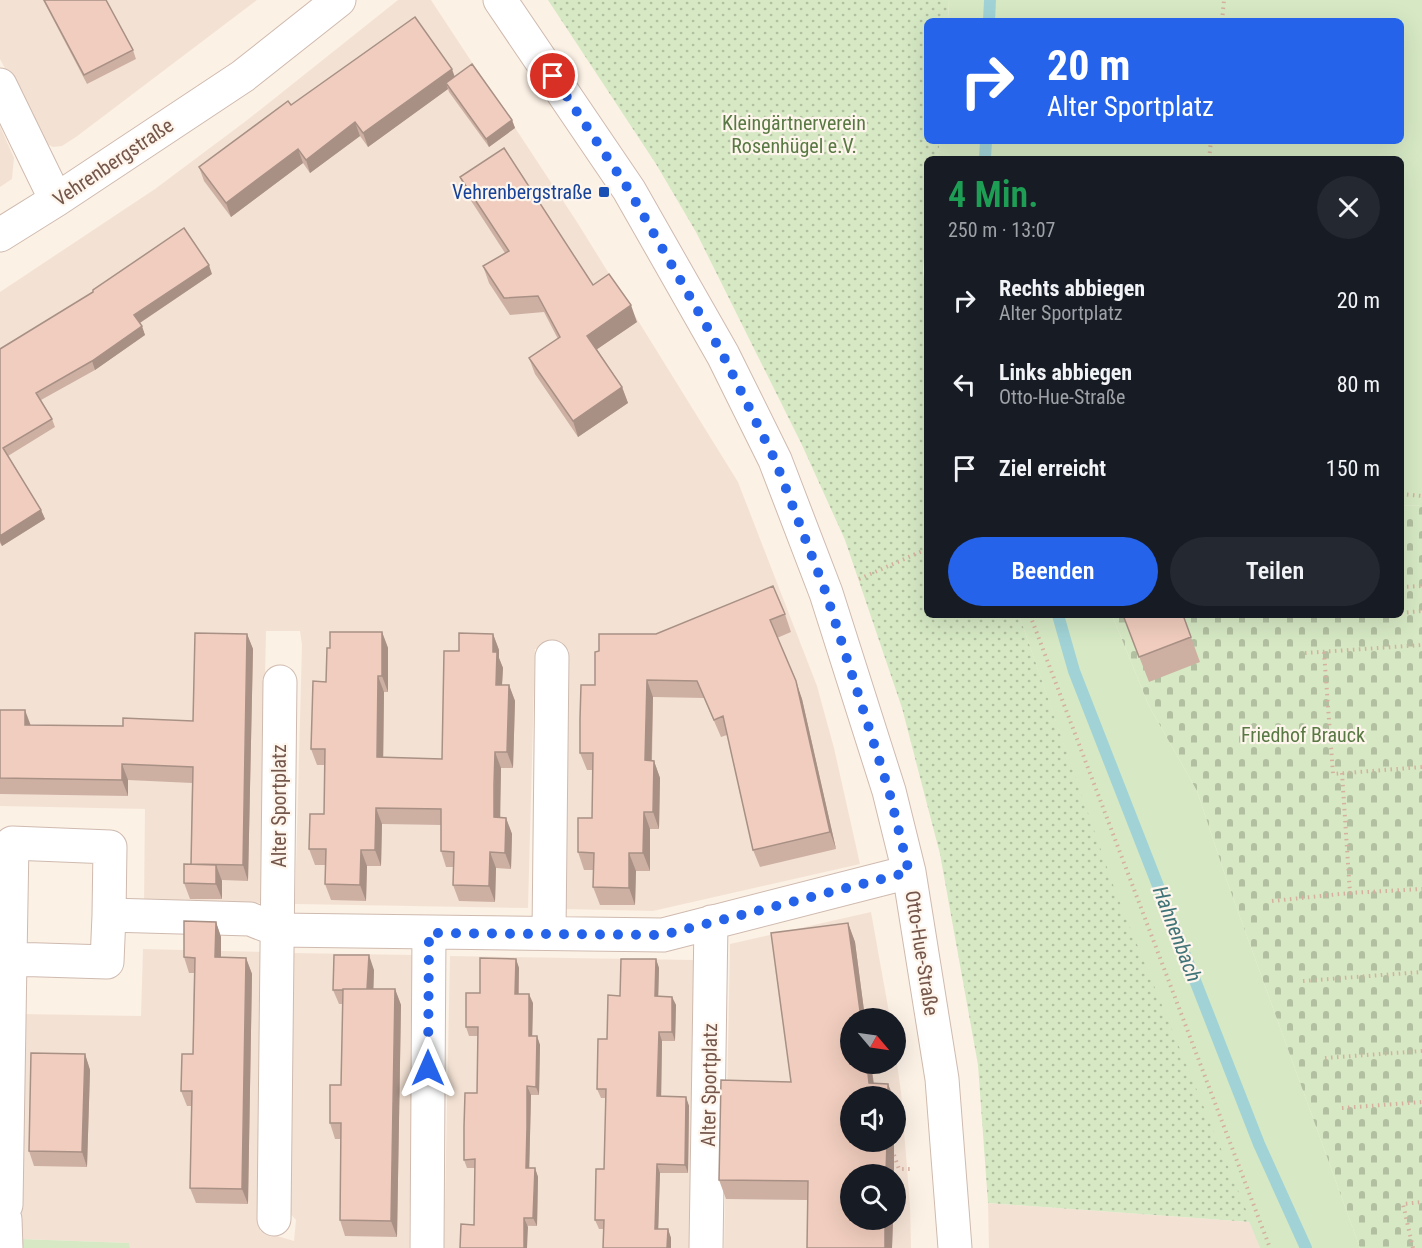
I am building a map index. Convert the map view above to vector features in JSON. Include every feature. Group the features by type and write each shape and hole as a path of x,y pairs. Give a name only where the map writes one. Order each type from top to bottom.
{"street":[{"name":"Vehrenbergstraße","path":"0,235 243,76 339,0"},
{"name":"Otto-Hue-Straße","path":"500,0 629,190 723,355 775,460 826,593 889,791 909,872 942,1079 955,1248"},
{"path":"0,85 56,200"},
{"path":"549,933 552,657"},
{"name":"Alter Sportplatz","path":"274,1219 280,682"},
{"path":"5,1224 12,843 110,847 107,962 10,959"},
{"path":"109,915 250,919 278,930 663,935 909,872"},
{"name":"Alter Sportplatz","path":"706,1248 711,922"},
{"path":"427,1248 429,933"}],"path":[{"path":"1222,18 1224,0"},
{"path":"1404,494 1422,496"},
{"path":"826,593 924,550"},
{"path":"1404,587 1422,586"},
{"path":"1404,613 1422,611"},
{"path":"1031,618 1270,1248"},
{"path":"1305,653 1422,645"},
{"path":"1324,652 1333,774 1422,767"},
{"path":"1342,773 1350,893"},
{"path":"1272,901 1422,889"},
{"path":"1302,981 1422,972"},
{"path":"1325,1058 1422,1051"},
{"path":"1341,1108 1422,1101"},
{"path":"1413,1248 1403,1204 1422,1202"}],"shaded area":[{"path":"0,0 257,0 76,137 62,146 53,147 47,144 40,135 0,59"},
{"path":"398,0 431,0 577,222 738,482 817,686 834,748 860,864 653,911 564,909 569,650 535,649 528,908 295,904 302,645 300,631 266,631 260,903 144,900 145,809 0,806 0,292 155,189 246,121"},
{"path":"0,126 14,158 12,179 0,187"},
{"path":"871,912 888,1008 840,1008 840,1074 898,1074 900,1086 840,1086 840,1152 906,1152 911,1248 724,1248 730,944"},
{"path":"143,949 266,952 260,1231 294,1241 296,1220 286,1209 292,953 415,955 409,1248 130,1248 129,1243 20,1239 24,1014 141,1016"},
{"path":"450,956 695,960 690,1248 444,1248"},
{"path":"988,1203 1251,1222 1260,1248 989,1248"}],"green space":[{"name":"Kleingärtnerverein Rosenhügel e.V.","path":"548,0 949,0 948,18 924,18 924,144 940,144 938,156 924,156 924,618 1020,618 1116,893 1251,1222 988,1203 978,1065 940,854 902,708 845,540 802,445 696,232 656,164"},
{"path":"949,0 1422,0 1422,506 1404,505 1404,156 938,156 940,144 1404,144 1404,18 948,18"},
{"name":"Friedhof Brauck","path":"1404,505 1422,506 1422,1248 1360,1248 1228,884 1197,791 1149,706 1113,618 1404,618"},
{"path":"1020,618 1113,618 1149,706 1197,791 1228,884 1360,1248 1260,1248 1115,893"},
{"path":"20,1211 20,1239 129,1243 130,1248 0,1248"}],"building":[{"path":"44,0 106,0 133,50 84,75"},
{"path":"415,17 452,69 363,133 355,122 306,160 298,149 226,203 199,167 288,101 291,105"},
{"path":"472,64 512,120 486,139 446,83"},
{"path":"504,148 593,285 609,274 631,305 587,336 622,387 573,421 529,358 560,337 538,296 504,298 483,266 509,251 460,177"},
{"path":"184,228 209,265 134,315 142,326 92,361 36,393 52,419 3,448 41,510 0,536 0,349 93,292"},
{"path":"773,586 785,614 770,620 796,681 830,832 753,850 723,716 714,720 697,681 647,680 645,760 654,761 653,812 644,812 643,853 629,853 629,888 593,887 594,853 578,852 578,818 592,818 593,753 580,753 580,719 581,685 595,685 595,652 599,651 599,634 656,634"},
{"path":"1124,618 1184,618 1191,637 1139,657"},
{"path":"330,632 382,632 382,676 378,676 377,757 442,759 444,651 459,651 459,633 493,634 493,652 497,652 496,685 509,685 507,752 495,752 494,785 494,817 506,818 505,853 490,852 489,886 453,885 454,852 441,851 441,809 376,808 375,850 361,850 360,885 325,884 326,849 309,849 310,814 324,814 325,749 311,749 313,681 326,682"},
{"path":"195,633 247,634 243,865 191,864 193,767 122,764 122,780 0,778 0,710 25,710 25,725 123,726 123,718 193,721"},
{"path":"184,864 216,865 216,884 184,883"},
{"path":"184,921 216,922 215,957 246,958 242,1189 190,1188 192,1091 181,1091 182,1054 193,1054 195,958 184,957"},
{"path":"848,923 860,1008 840,1008 840,1074 868,1074 869,1083 888,1084 888,1086 840,1086 840,1152 887,1152 886,1164 840,1164 840,1230 885,1230 885,1248 807,1248 808,1181 719,1180 721,1080 791,1082 771,933"},
{"path":"334,955 369,955 367,989 333,990"},
{"path":"480,958 516,959 515,994 529,994 529,1036 537,1036 536,1087 527,1086 526,1168 535,1168 533,1218 524,1218 524,1248 460,1248 461,1224 474,1225 475,1159 464,1160 464,1127 465,1093 477,1093 478,1027 466,1027 466,993 480,993"},
{"path":"621,959 656,959 655,996 672,997 672,1032 659,1032 657,1096 686,1097 685,1165 657,1164 655,1229 668,1229 667,1248 603,1248 604,1220 595,1220 596,1169 604,1169 606,1089 597,1089 598,1039 607,1039 608,995 620,996"},
{"path":"343,989 395,989 391,1221 340,1220 341,1123 330,1123 330,1085 341,1085"},
{"path":"31,1053 85,1054 82,1152 29,1151"}],"waterway":[{"name":"Hahnenbach","path":"989,18 990,0"},
{"name":"Hahnenbach","path":"985,156 986,144"},
{"name":"Hahnenbach","path":"1059,618 1074,671 1259,1144 1306,1248"}],"place":[{"name":"Vehrenbergstraße","path":"604,192"}],"route":[{"path":"428,1068 429,933 663,935 909,872 889,791 826,593 775,460 723,355 629,190 553,76"}]}
